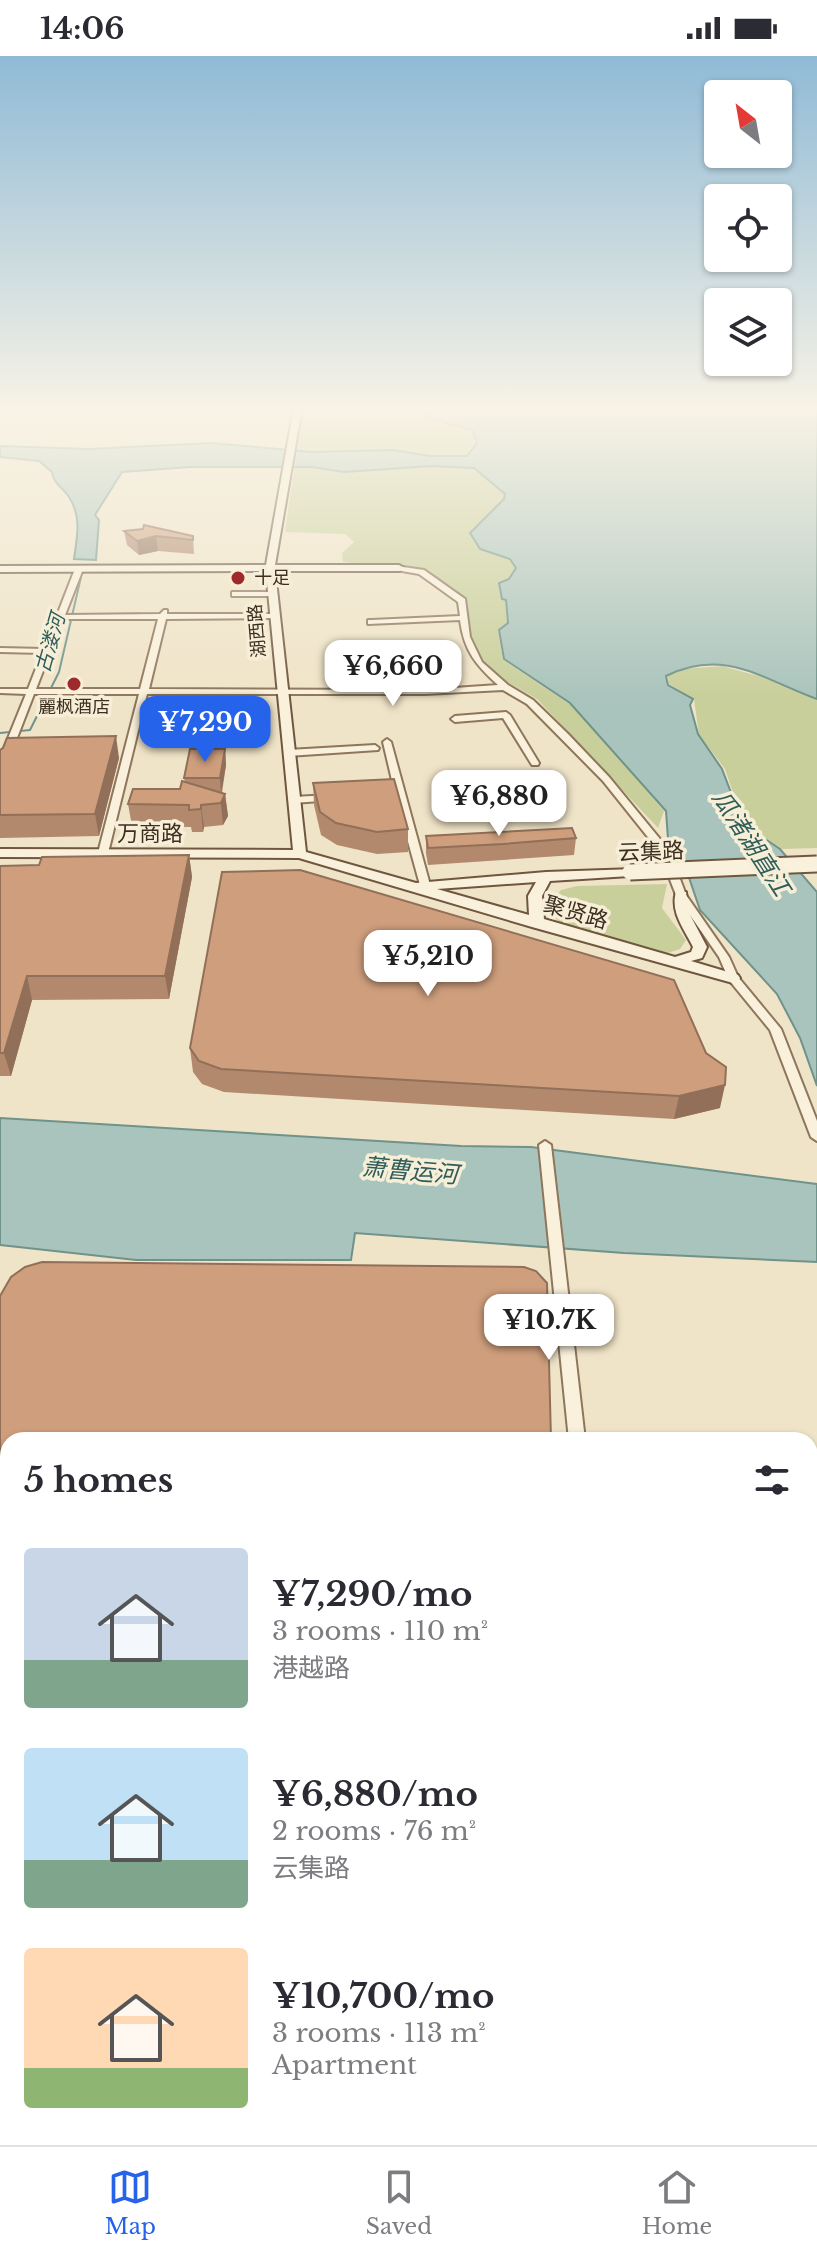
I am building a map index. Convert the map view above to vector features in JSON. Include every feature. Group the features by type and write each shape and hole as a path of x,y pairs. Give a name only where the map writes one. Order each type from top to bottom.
{"street":[{"name":"湖西路","path":"282,504 270,568 300,854"},
{"path":"0,569 399,568 421,572 437,581 462,601 466,637 479,663 505,687 530,702 565,736 650,830 664,850 681,895 724,957 733,978 775,1029 817,1137"},
{"path":"0,769 48,651 66,617 79,569"},
{"path":"235,594 272,594"},
{"path":"66,617 163,614 274,616"},
{"path":"103,853 163,614"},
{"path":"371,622 464,618"},
{"path":"0,650 48,651"},
{"path":"0,691 425,692 505,687"},
{"path":"455,719 506,715 535,763"},
{"path":"387,742 425,885"},
{"path":"288,753 375,748"},
{"path":"370,797 400,795"},
{"path":"294,800 339,798"},
{"name":"万商路","path":"0,853 300,854"},
{"name":"云集路","path":"300,854 408,887 546,876 817,864"},
{"path":"537,924 535,896 546,876"},
{"name":"聚贤路","path":"408,887 733,978"},
{"path":"671,962 697,955 700,947 681,911 681,895"},
{"path":"545,1145 576,1432"}],"green space":[{"path":"289,504 499,504 469,532 479,549 508,557 519,567 514,576 499,584 502,599 505,600 507,623 498,630 503,660 577,709 664,811 658,828 537,699 492,673 479,658 470,637 465,601 424,569 343,562 342,553 354,542 345,534 285,532"},
{"path":"722,666 780,682 817,700 817,848 782,849 744,825 725,769 699,735 694,699 669,684 668,676 683,669"},
{"path":"667,884 662,908 686,940 680,949 665,954 567,928 555,918 549,904 561,890 577,886"}],"water":[{"path":"73,504 102,504 95,515 99,520 96,560 74,559 78,527"},
{"name":"瓜渚湖直江","path":"499,504 817,504 817,699 761,676 726,666 687,668 666,676 668,685 693,699 690,705 698,734 722,769 743,824 780,849 817,892 817,1086 800,1038 777,994 700,910 681,854 668,839 666,811 570,703 504,659 499,630 508,623 506,600 502,599 499,583 509,579 516,568 510,559 480,549 470,533"},
{"name":"萧曹运河","path":"0,1118 461,1146 531,1147 817,1184 817,1262 624,1253 355,1233 351,1260 136,1260 0,1245"}],"building":[{"path":"144,525 193,536 193,540 156,536 137,541 124,531 143,529"},
{"path":"116,736 95,814 0,815 0,750 7,738"},
{"path":"190,749 225,749 220,778 184,778"},
{"path":"394,779 408,829 377,832 336,823 320,812 313,783"},
{"path":"182,781 225,794 221,803 201,805 201,809 189,810 189,805 128,804 133,789 180,789"},
{"path":"572,828 576,838 503,844 428,848 426,836"},
{"path":"189,855 165,976 27,976 4,1053 0,1053 0,866 39,865 42,857"},
{"path":"300,870 674,980 706,1053 726,1067 725,1085 679,1096 221,1069 199,1061 190,1048 222,872"},
{"path":"42,1262 524,1267 536,1271 547,1283 551,1432 0,1432 0,1296 11,1277 25,1267"}],"waterway":[{"name":"古溇河","path":"0,733 30,730 59,672 81,577"}],"place":[{"name":"十足","path":"238,578"},
{"name":"麗枫酒店","path":"74,684"}]}
